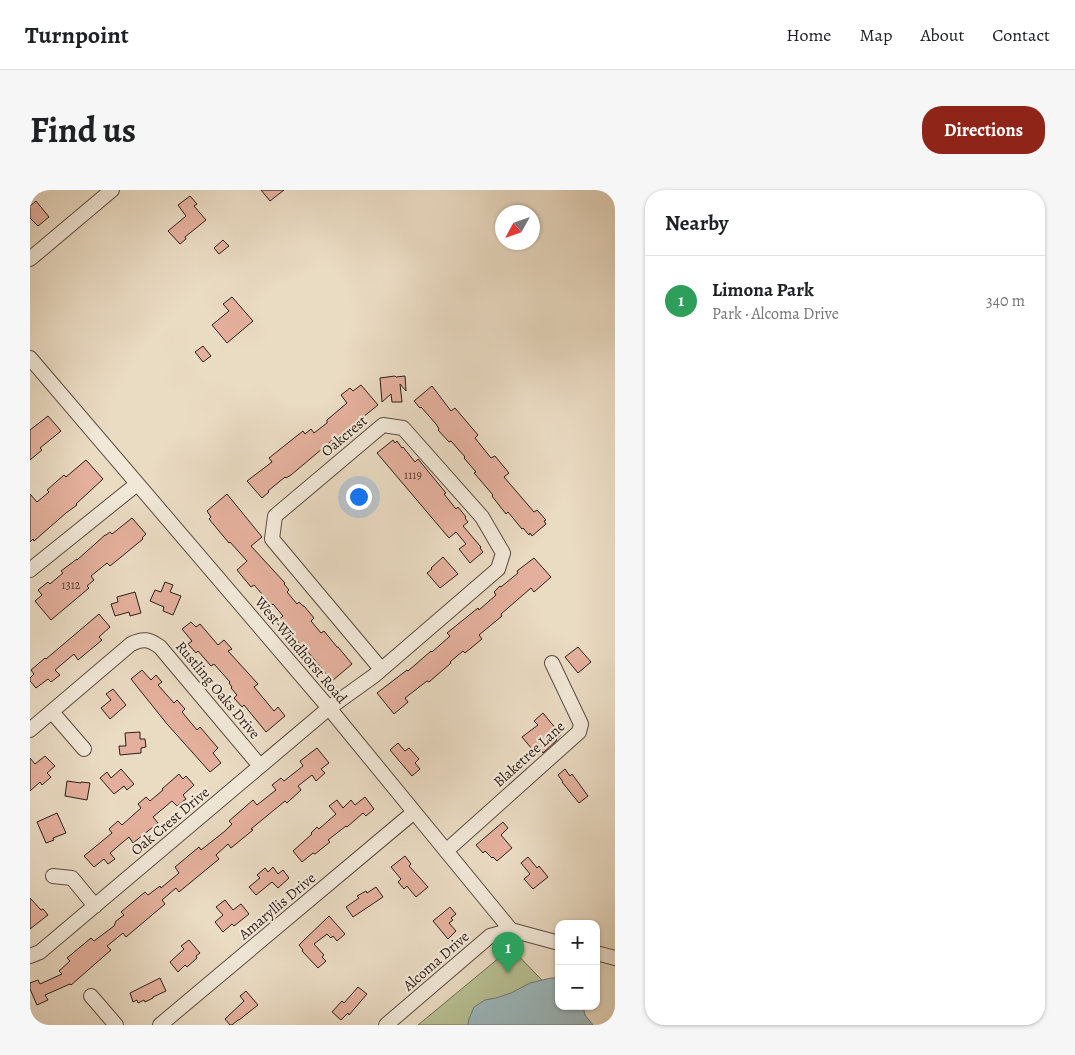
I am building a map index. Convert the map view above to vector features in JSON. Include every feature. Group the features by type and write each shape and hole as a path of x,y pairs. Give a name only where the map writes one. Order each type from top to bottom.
{"street":[{"path":"30,259 112,190"},
{"name":"West Windhorst Road","path":"30,358 329,708 511,930"},
{"name":"Oakcrest","path":"329,708 381,669 498,569 503,553 482,517 403,428 383,425 275,516 272,540 381,669"},
{"path":"30,570 137,484"},
{"name":"Rustling Oaks Drive","path":"30,730 130,644 138,640 153,642 160,647 260,766"},
{"name":"Blaketree Lane","path":"446,851 579,732 581,724 552,663"},
{"name":"Oak Crest Drive","path":"30,956 40,952 329,708"},
{"path":"52,712 84,749"},
{"name":"Amaryllis Drive","path":"160,1025 414,812"},
{"path":"53,876 72,878 95,906"},
{"path":"511,930 555,942"},
{"name":"Alcoma Drive","path":"386,1025 490,936 511,930"},
{"path":"600,954 615,958"},
{"path":"91,996 116,1025"}],"green space":[{"path":"511,948 555,994 555,1010 564,1010 585,1025 418,1025"}],"water":[{"path":"555,978 555,1010 584,1010 585,1015 593,1025 468,1025 474,1007 485,1000 511,993 530,983"}],"building":[{"path":"261,190 284,190 270,201"},
{"path":"190,196 197,204 194,206 206,220 185,237 186,239 180,244 168,231 186,216 178,205"},
{"path":"36,201 49,217 38,226 30,218 30,206"},
{"path":"223,240 229,246 219,254 214,248"},
{"path":"232,297 253,321 227,343 212,325 229,311 223,304"},
{"path":"203,346 211,356 203,362 195,352"},
{"path":"405,376 406,391 400,384 402,402 392,402 391,394 382,402 380,378"},
{"path":"361,385 378,405 347,432 336,440 335,438 291,475 285,477 262,498 247,481 272,462 269,458 303,431 305,434 311,429 314,433 327,423 327,420 347,403 341,395 350,388 353,391"},
{"path":"432,386 451,411 455,408 478,435 475,438 491,458 495,456 509,473 504,477 534,512 537,510 546,520 544,521 546,524 532,536 522,529 508,512 506,514 474,473 476,472 465,457 438,430 436,424 414,401"},
{"path":"48,416 61,431 40,448 42,450 30,460 30,430"},
{"path":"393,440 403,447 415,462 418,459 446,493 444,494 456,509 458,507 466,517 468,522 463,526 483,552 470,563 459,549 466,544 456,532 449,538 377,453"},
{"path":"86,460 103,479 77,505 34,541 33,539 30,542 30,494 37,502 64,475 66,477"},
{"path":"227,494 262,537 251,546 285,583 289,590 287,592 297,604 299,602 304,606 314,618 311,621 321,633 324,631 352,664 332,681 308,652 305,655 297,646 300,644 287,628 284,631 276,622 283,616 273,604 254,585 251,587 237,570 247,561 209,519 211,517 207,511"},
{"path":"132,518 146,534 143,539 110,566 107,563 91,576 94,580 87,586 89,588 51,620 35,601 42,595 38,590 48,582 50,584 63,573 61,571 77,560 105,535 110,532 112,534"},
{"path":"443,557 458,574 440,588 427,573"},
{"path":"534,558 551,577 534,592 531,588 501,614 502,616 479,635 482,639 465,653 463,651 429,682 427,681 405,698 408,702 394,714 377,693 432,652 450,636 447,633 478,608 479,610 496,595 494,592 500,586"},
{"path":"165,582 173,585 170,592 181,596 173,615 163,611 164,607 150,601 155,590 161,592"},
{"path":"135,592 141,613 130,616 129,612 115,616 111,604 118,602 117,597"},
{"path":"99,614 110,627 99,637 102,640 78,660 74,654 55,670 60,675 51,682 48,679 36,688 30,681 34,674 31,670"},
{"path":"191,622 196,627 200,624 218,645 224,640 232,649 228,651 258,684 254,687 274,711 278,707 285,716 266,732 244,705 242,707 234,698 237,695 231,688 230,682 214,664 211,666 198,651 196,653 188,644 192,641 182,629"},
{"path":"578,647 591,662 578,673 565,657"},
{"path":"142,670 151,680 156,675 162,682 158,685 174,703 177,700 185,709 182,712 197,730 200,727 218,748 213,753 221,763 210,772 167,724 131,679"},
{"path":"113,689 126,705 110,719 101,708 111,700 106,694"},
{"path":"543,713 561,735 543,753 542,751 537,755 522,737 538,725 534,721"},
{"path":"140,732 140,739 145,739 146,747 141,748 141,753 120,755 119,746 126,746 125,733"},
{"path":"398,743 405,751 409,748 419,759 415,763 420,769 412,776 390,750"},
{"path":"317,748 329,763 321,769 325,773 316,781 312,775 298,786 301,790 287,803 285,801 231,848 228,844 216,855 219,859 179,892 176,888 162,900 165,904 126,937 123,933 107,946 111,950 71,985 45,995 48,1000 37,1005 30,989 30,983 38,980 40,984 62,974 59,971 70,961 67,958 91,938 94,941 114,926 116,921 124,915 121,912 145,892 148,895 160,886 161,888 179,873 175,867 199,847 201,850 225,831 232,824 229,821 253,800 257,805 276,790 272,785 281,778 284,781 303,766 300,761"},
{"path":"45,756 55,766 47,773 51,777 42,785 40,782 30,791 30,758 35,764"},
{"path":"121,769 134,784 127,790 124,786 114,794 100,778 107,772 111,778"},
{"path":"565,769 570,776 572,774 588,796 579,803 558,775"},
{"path":"179,774 183,779 186,776 194,785 183,795 186,799 177,806 172,801 153,817 158,823 133,843 129,837 110,853 115,859 108,864 104,859 94,867 84,856 112,833 109,829 118,821 122,825 141,808 138,804 146,797 150,801"},
{"path":"67,781 90,783 87,800 65,796"},
{"path":"365,797 374,809 366,816 363,813 328,840 330,842 302,862 293,851 317,827 319,829 336,814 329,806 337,800 343,808 351,800 355,805"},
{"path":"57,813 66,833 46,843 37,822"},
{"path":"503,822 508,828 501,835 512,848 497,861 485,851 483,853 476,845"},
{"path":"405,856 411,864 409,866 428,887 416,897 407,886 404,889 398,882 401,879 391,867"},
{"path":"528,857 548,877 533,889 524,879 530,874 521,863"},
{"path":"273,867 278,874 283,870 289,878 278,888 272,882 256,895 249,887 260,878 257,875 265,868 268,872"},
{"path":"376,887 383,897 353,917 346,907 359,898 357,896 366,891 367,893"},
{"path":"30,898 48,915 30,929"},
{"path":"225,900 233,910 241,904 249,914 223,932 215,922 223,915 216,907"},
{"path":"450,907 456,914 449,923 456,931 448,939 433,921"},
{"path":"329,916 345,934 337,941 333,936 331,938 327,934 314,944 324,955 322,957 326,961 318,968 302,951 299,945"},
{"path":"189,940 200,953 187,967 185,965 178,972 170,962 184,949 181,946"},
{"path":"160,978 166,991 145,1002 144,1000 138,1003 137,1000 133,1002 130,993"},
{"path":"358,987 367,994 349,1015 348,1013 341,1020 332,1012 342,1001 344,1003"},
{"path":"246,991 258,1005 230,1025 225,1019 244,1001 240,996"}],"place":[{"name":"Limona Park","path":"508,973"}]}
